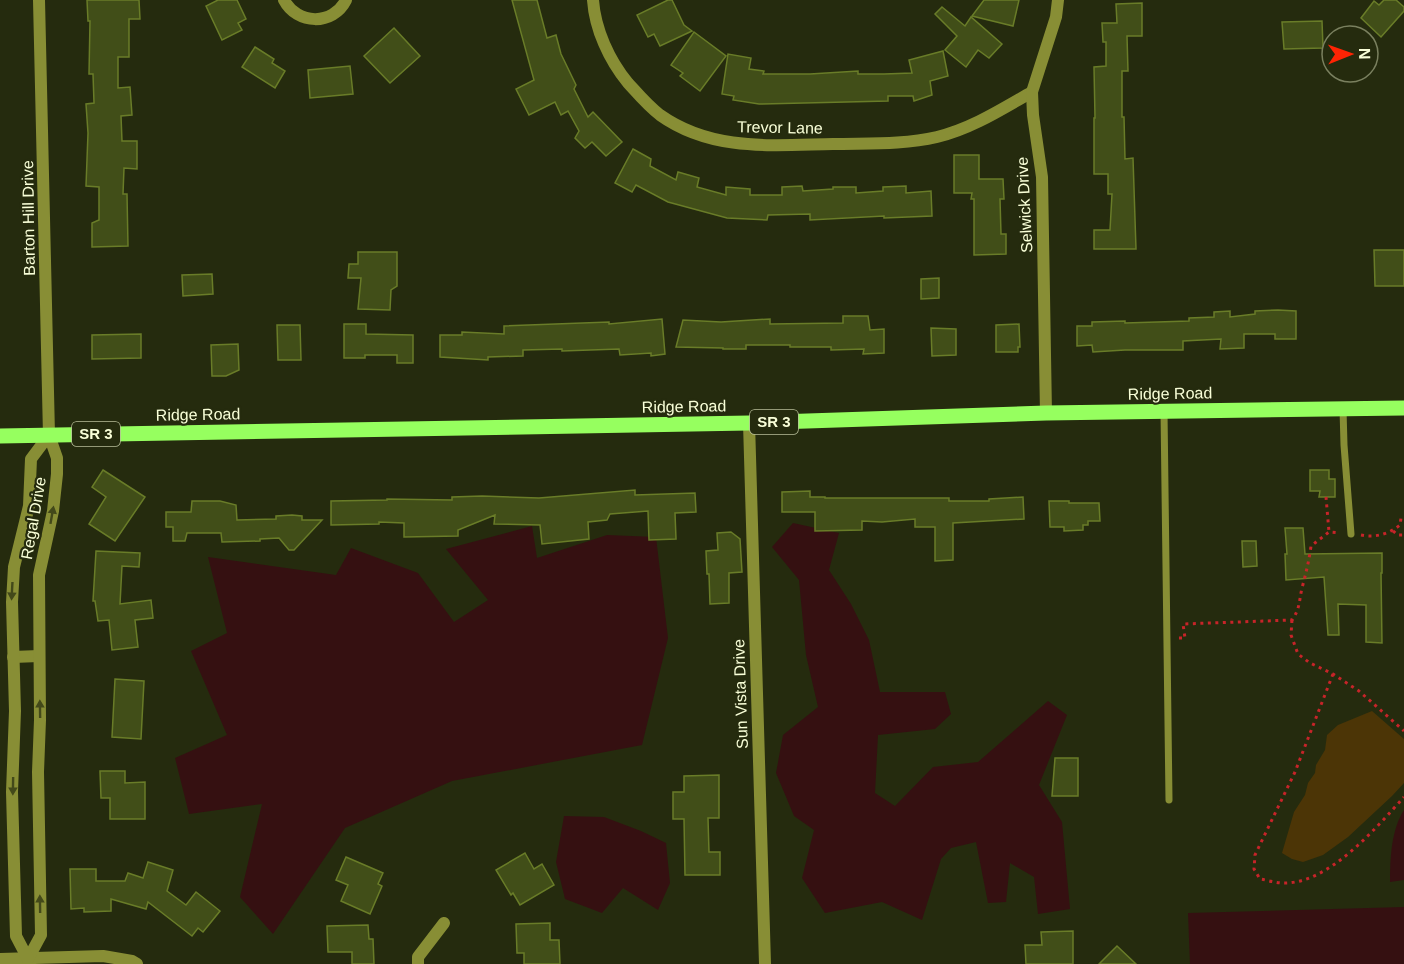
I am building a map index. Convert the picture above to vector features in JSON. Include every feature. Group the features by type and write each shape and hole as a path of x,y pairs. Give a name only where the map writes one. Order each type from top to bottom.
{"main road":[{"name":"Ridge Road","path":"0,436 749,423 1046,413 1404,408"}],"street":[{"name":"Barton Hill Drive","path":"39,0 49,435"},
{"path":"284,0 293,12 304,18 315,20 336,13 346,0"},
{"name":"Trevor Lane","path":"593,0 600,34 620,73 641,97 659,114 676,125 725,142 753,146 907,142 939,137 972,124 1032,92"},
{"name":"Selwick Drive","path":"1046,413 1042,177 1032,92 1056,17 1058,0"},
{"name":"Sun Vista Drive","path":"749,423 765,964"},
{"name":"Regal Drive","path":"28,959 41,935 38,772 39,575 54,512 57,474 57,458 49,435"},
{"name":"Regal Drive","path":"28,959 16,936 12,792 15,711 12,602 14,567 29,506 31,459 49,435"},
{"path":"13,657 39,656"},
{"path":"418,964 418,957 444,923"},
{"path":"0,960 103,956 138,964"}],"lane":[{"path":"1343,409 1351,534"},
{"path":"1164,411 1169,800"}],"path":[{"path":"1326,497 1329,532"},
{"path":"1401,518 1400,525 1393,531 1369,537 1329,532 1311,546 1309,565 1298,610 1292,620 1291,635 1298,654 1359,691 1404,731"},
{"path":"1393,531 1398,535 1404,535"},
{"path":"1177,638 1185,638 1184,624 1292,620"},
{"path":"1333,674 1295,772 1255,855 1254,869 1260,879 1282,884 1308,880 1339,861 1368,838 1404,797"}],"shaded area":[{"path":"793,523 839,533 829,570 851,604 869,640 880,692 945,692 951,714 935,729 878,735 875,793 895,806 933,767 978,762 1048,701 1067,715 1039,785 1062,822 1070,909 1038,914 1034,877 1010,863 1006,902 988,903 976,842 951,848 941,859 922,920 882,902 825,913 802,878 814,830 794,816 776,773 783,735 818,707 806,655 799,580 772,547"},
{"path":"532,526 537,558 607,535 656,537 668,638 642,745 452,781 345,828 273,934 240,897 262,804 189,814 175,758 227,735 191,651 227,633 208,557 336,575 351,548 418,573 454,622 488,600 446,549"},
{"path":"1372,711 1404,739 1404,783 1348,837 1323,855 1303,862 1292,859 1282,853 1294,812 1305,795 1308,783 1315,773 1316,765 1325,750 1327,735 1338,725"},
{"path":"1404,810 1404,880 1390,882 1394,836"},
{"path":"564,816 604,817 666,843 670,883 658,910 623,888 602,913 565,899 556,862"},
{"path":"1404,907 1404,964 1190,964 1188,913"}],"building":[{"path":"87,0 139,0 140,19 129,19 129,57 118,57 118,88 130,87 132,115 121,116 122,141 137,141 137,169 124,168 123,194 127,194 128,246 92,247 92,223 99,220 99,187 86,186 88,133 86,104 94,103 93,74 89,74 90,21 88,21"},
{"path":"218,0 237,0 246,19 238,23 242,30 222,40 206,6"},
{"path":"512,0 537,0 547,38 556,35 561,54 576,85 574,89 588,117 593,112 622,142 606,156 592,142 585,148 575,138 579,131 568,111 561,115 555,102 529,115 516,89 534,80"},
{"path":"672,0 684,25 692,31 660,46 654,34 648,37 637,15"},
{"path":"984,0 1019,0 1013,26 972,16"},
{"path":"1384,0 1396,0 1404,7 1404,11 1381,37 1380,24 1367,24 1361,18 1374,1 1379,5"},
{"path":"1142,3 1142,36 1127,36 1128,71 1122,71 1125,159 1133,158 1136,249 1094,249 1094,230 1110,230 1112,194 1108,194 1108,174 1094,174 1094,67 1106,66 1106,42 1103,42 1102,23 1117,23 1116,4"},
{"path":"942,7 965,26 971,17 1002,44 989,58 978,50 966,67 945,50 957,36 935,14"},
{"path":"1322,21 1320,48 1284,49 1282,22"},
{"path":"394,28 420,56 390,83 364,56"},
{"path":"694,32 726,56 700,91 680,76 683,73 671,65"},
{"path":"255,47 274,59 272,63 285,71 275,88 242,67"},
{"path":"943,51 948,76 930,81 932,95 914,101 913,96 888,96 888,101 759,104 733,100 734,96 722,94 728,54 751,58 749,69 764,71 763,74 858,71 858,74 884,74 912,73 909,60"},
{"path":"350,66 353,94 310,98 308,70"},
{"path":"633,149 651,159 650,166 676,180 678,172 699,178 697,187 726,195 726,187 750,189 750,195 782,195 782,187 802,186 803,191 856,187 856,193 883,191 883,187 906,186 906,193 931,191 932,216 810,220 810,214 768,215 767,220 727,218 668,202 636,185 632,192 615,183"},
{"path":"954,155 979,155 979,179 1003,179 1004,199 1000,199 1001,234 1006,234 1006,254 974,255 974,199 971,199 972,193 954,193"},
{"path":"1374,250 1404,250 1404,286 1375,286"},
{"path":"358,252 397,252 397,286 391,290 390,310 358,309 361,278 348,278 349,264 358,264"},
{"path":"212,274 213,294 183,296 182,275"},
{"path":"939,278 939,298 921,299 921,279"},
{"path":"1230,311 1230,317 1255,314 1255,311 1296,311 1296,339 1275,339 1275,334 1244,334 1244,348 1220,349 1221,339 1183,341 1183,350 1093,352 1092,345 1077,346 1077,326 1092,326 1092,322 1189,321 1189,318 1214,317 1214,312"},
{"path":"843,316 868,316 870,330 884,329 884,353 863,354 864,349 831,350 831,347 790,347 790,345 746,345 746,349 676,347 683,320 721,322 770,319 770,324 843,323"},
{"path":"662,319 665,354 620,355 619,349 562,351 562,349 523,350 523,356 488,357 488,360 440,357 440,335 462,335 462,332 504,334 504,326 609,322 609,324"},
{"path":"344,324 366,324 366,334 413,335 413,363 397,363 397,355 365,355 365,358 344,358"},
{"path":"1019,324 1020,347 1018,347 1018,352 996,352 996,325"},
{"path":"277,325 300,325 301,360 278,360"},
{"path":"931,328 956,329 956,355 932,356"},
{"path":"141,334 141,358 92,359 92,335"},
{"path":"238,344 239,370 226,376 212,376 211,345"},
{"path":"103,470 145,497 115,541 89,524 106,497 92,487"},
{"path":"1310,470 1329,470 1329,479 1335,479 1335,497 1319,497 1320,491 1310,491"},
{"path":"635,490 635,495 695,493 696,512 675,513 676,539 649,540 648,511 610,514 607,520 588,522 589,539 542,544 540,525 494,524 495,515 458,530 458,536 404,537 404,523 331,525 331,501 452,500 452,497 482,496 539,498"},
{"path":"810,491 810,497 825,498 949,498 949,501 989,501 989,499 1023,497 1024,519 953,523 953,560 935,561 935,527 915,527 915,519 862,521 862,530 815,531 815,512 782,512 782,492"},
{"path":"192,501 220,501 236,505 237,520 276,519 276,516 292,515 302,516 302,520 322,520 294,550 289,550 279,538 222,542 221,533 187,533 185,541 173,541 173,527 166,527 166,512 191,512"},
{"path":"1049,501 1099,503 1100,521 1088,521 1088,525 1083,525 1083,530 1064,531 1064,527 1050,527"},
{"path":"1285,528 1303,528 1305,554 1382,553 1382,643 1366,642 1366,605 1338,604 1339,635 1328,635 1324,577 1286,580"},
{"path":"731,532 740,539 742,572 729,573 729,603 710,604 706,551 718,550 717,533"},
{"path":"1242,541 1256,541 1257,566 1243,567"},
{"path":"96,551 140,553 139,567 122,566 120,604 151,600 153,618 135,620 138,647 112,650 109,620 98,621 95,601 93,601"},
{"path":"115,679 144,681 141,739 112,737"},
{"path":"1055,758 1078,758 1078,796 1052,796"},
{"path":"100,771 125,771 125,783 145,782 145,819 110,819 110,798 101,798"},
{"path":"719,775 719,818 708,818 709,852 720,852 720,875 685,875 684,819 673,819 673,792 684,792 684,776"},
{"path":"525,853 534,869 542,864 554,885 520,905 496,870"},
{"path":"346,857 383,873 378,884 382,886 370,914 341,901 348,885 336,880"},
{"path":"148,862 173,870 167,891 186,905 196,892 220,911 203,932 198,928 192,936 148,902 146,909 111,899 111,911 84,912 84,908 71,909 70,869 96,869 96,881 125,881 128,873 143,878"},
{"path":"550,923 550,940 559,940 560,964 524,964 524,953 517,953 516,924"},
{"path":"368,925 369,939 373,939 374,964 352,964 352,952 328,952 327,926"},
{"path":"1073,931 1073,964 1026,964 1025,945 1042,945 1041,932"},
{"path":"1117,946 1136,964 1099,964"}]}
